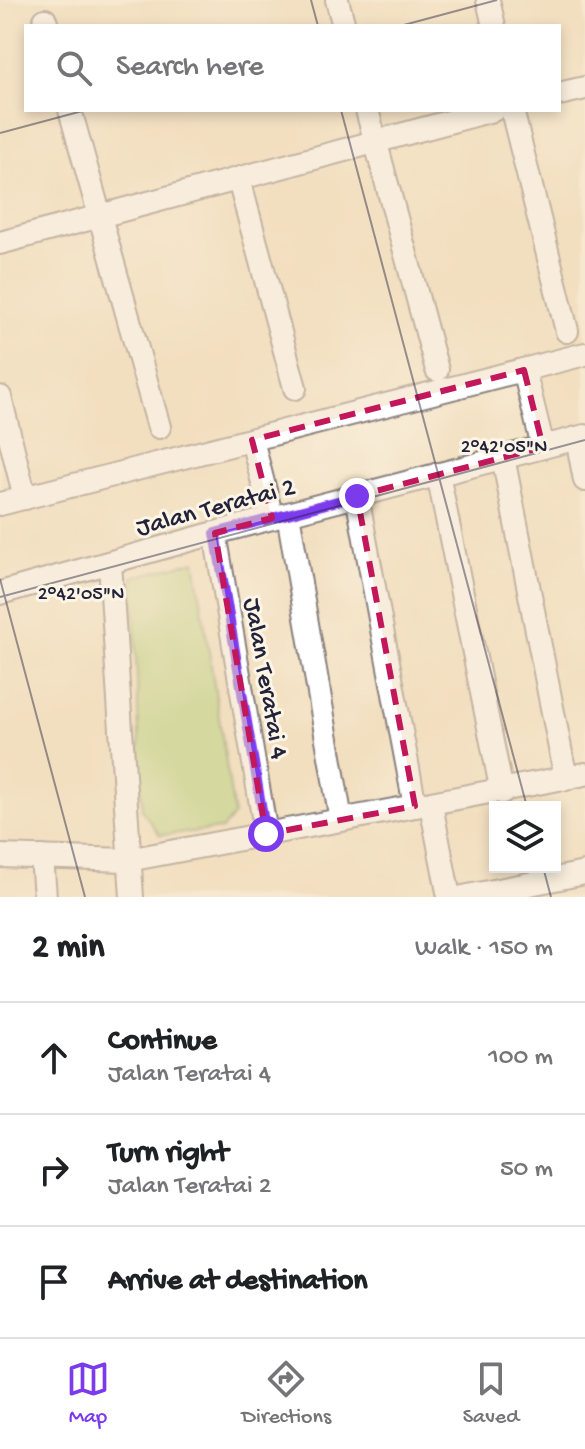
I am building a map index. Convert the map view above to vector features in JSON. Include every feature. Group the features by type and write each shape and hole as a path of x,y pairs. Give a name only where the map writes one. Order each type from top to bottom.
{"street":[{"path":"337,0 343,24"},
{"path":"488,0 494,24"},
{"path":"561,94 585,88"},
{"path":"71,112 159,427"},
{"path":"368,112 437,370"},
{"path":"0,243 486,112"},
{"path":"512,112 567,331"},
{"path":"239,180 295,388"},
{"path":"0,504 585,354"},
{"path":"524,370 543,447"},
{"path":"0,397 25,498"},
{"path":"581,437 585,480"},
{"name":"Jalan Teratai 2","path":"0,593 581,437"},
{"path":"252,440 280,516 341,820"},
{"path":"0,856 128,860 575,777 503,457"},
{"path":"438,474 502,792"},
{"path":"357,496 423,806 449,897"},
{"name":"Jalan Teratai 4","path":"215,533 266,834"},
{"path":"110,563 132,897"},
{"path":"42,857 45,897"},
{"path":"463,897 585,873"}],"highlighted area":[{"path":"524,370 543,447 357,496 415,806 266,834 215,533 272,518 252,440"}],"green space":[{"path":"195,561 234,815 222,829 160,835 142,810 133,577"}],"route":[{"path":"266,834 215,533 357,496"}]}
